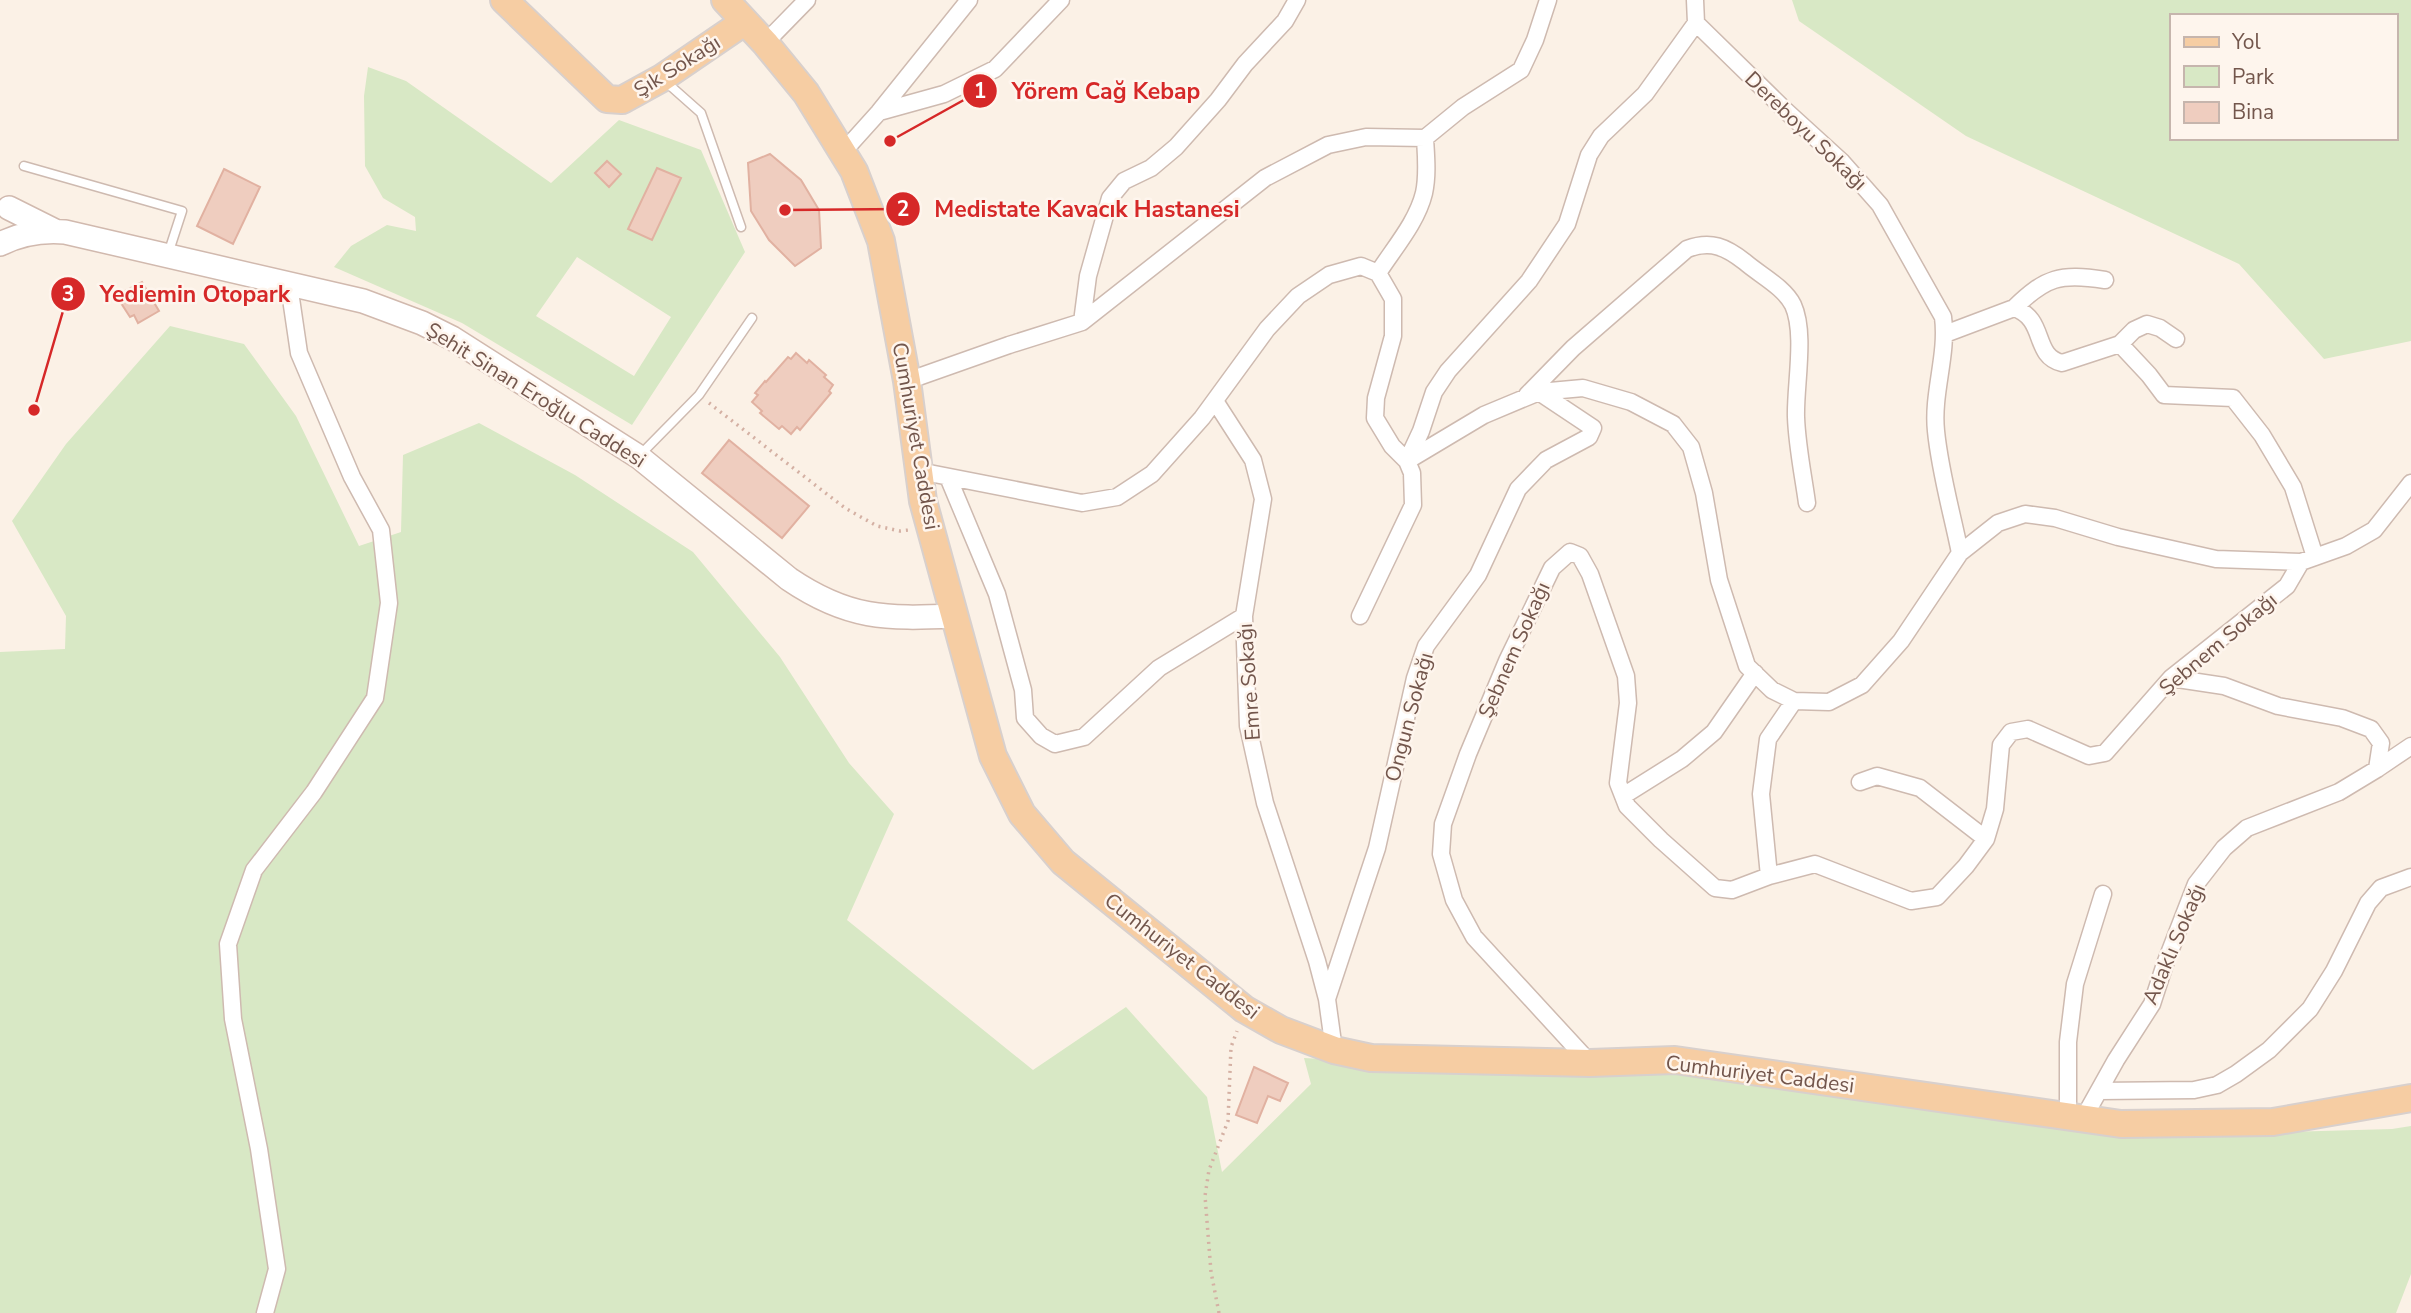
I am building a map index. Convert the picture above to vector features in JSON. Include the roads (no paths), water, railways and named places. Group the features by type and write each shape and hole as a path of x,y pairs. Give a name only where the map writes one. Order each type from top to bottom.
{"main road":[{"name":"Şık Sokağı","path":"505,0 607,99 622,100 662,78 744,22"},
{"name":"Cumhuriyet Caddesi","path":"725,0 806,93 854,171 881,241 930,527 993,756 1022,814 1063,862 1244,1009 1281,1030 1334,1050 1371,1058 1590,1063 1675,1060 2121,1124 2273,1122 2411,1098"}],"street":[{"path":"765,43 807,0"},
{"path":"843,152 879,112 969,0"},
{"path":"879,112 944,94 995,69 1061,0"},
{"path":"1082,322 1088,276 1110,198 1124,181 1151,168 1176,147 1218,100 1245,64 1285,21 1297,0"},
{"path":"907,381 1082,322 1265,178 1328,145 1366,136 1426,138 1463,107 1521,70 1535,40 1548,0"},
{"path":"1407,461 1421,431 1434,392 1448,371 1529,281 1567,224 1589,155 1601,136 1645,94 1696,23 1695,0"},
{"name":"Dereboyu Sokağı","path":"1696,23 1842,162 1880,205 1942,317 1945,334 1936,395 1936,430 1960,553"},
{"path":"1378,273 1411,222 1423,193 1426,138"},
{"path":"5,204 55,232"},
{"path":"5,204 6,240"},
{"name":"Şehit Sinan Eroğlu Caddesi","path":"6,240 55,232 362,302 422,323 486,358 639,457 789,579 822,600 861,614 886,618 954,616"},
{"path":"1523,399 1573,348 1687,249 1708,244 1721,246 1734,253 1783,293 1795,311 1799,349 1796,421 1807,503"},
{"path":"919,471 1082,503 1118,497 1152,474 1202,418 1267,328 1298,296 1329,275 1361,266 1378,273 1393,299 1393,336 1376,398 1375,418 1392,446 1407,461 1412,473 1413,505 1360,616"},
{"path":"1945,334 2014,308 2031,291 2055,279 2076,275 2105,279"},
{"path":"265,1313 277,1269 259,1149 233,1019 228,944 254,870 314,792 375,698 389,603 381,530 352,477 299,353 289,285"},
{"path":"2014,308 2025,312 2033,322 2048,357 2062,363 2120,344 2134,330 2147,324 2160,328 2176,339"},
{"path":"2120,344 2164,395 2232,398 2262,435 2293,487 2308,560"},
{"path":"1407,461 1484,415 1539,392 1583,388 1631,402 1673,425 1691,447 1704,493 1719,580 1748,666 1772,690 1794,701 1829,702 1862,685 1901,640 1960,553 1998,523 2025,514 2054,518 2118,537 2216,559 2308,560 2346,547 2374,530 2411,483"},
{"name":"Ongun Sokağı","path":"1326,999 1377,848 1415,678 1426,646 1478,575 1518,489 1546,460 1589,437 1593,428 1539,392"},
{"name":"Emre Sokağı","path":"1215,401 1253,460 1263,499 1244,616 1248,726 1265,803 1317,961 1334,1050"},
{"path":"948,477 997,594 1023,690 1026,718 1041,736 1055,744 1084,737 1159,668 1244,616"},
{"name":"Şebnem Sokağı","path":"1590,1063 1474,937 1454,900 1441,854 1443,824 1468,754 1507,661 1552,568 1570,552 1580,556 1590,574 1626,676 1628,704 1618,783 1627,806 1715,888 1732,890 1769,876 1815,864 1911,901 1937,897 1966,866 1986,839 1994,809 2001,746 2011,732 2028,729 2089,756 2105,752 2171,678 2287,586 2308,560"},
{"path":"1623,796 1682,759 1714,732 1755,673"},
{"path":"2171,678 2224,686 2278,706 2342,718 2371,729 2381,743 2377,769"},
{"path":"1769,876 1761,794 1768,740 1794,701"},
{"name":"Adaklı Sokağı","path":"2075,1118 2099,1091 2152,1004 2196,884 2224,848 2247,828 2339,792 2411,746"},
{"path":"1860,782 1877,776 1920,789 1986,839"},
{"path":"2099,1091 2194,1090 2217,1085 2236,1074 2269,1050 2310,1009 2334,971 2368,903 2381,887 2411,877"},
{"path":"2075,1118 2068,1042 2075,985 2104,894"}],"lane":[{"path":"662,78 701,113 741,227"},
{"path":"24,166 182,211 168,257"},
{"path":"639,457 699,395 752,318"}],"place":[{"name":"Yörem Cağ Kebap","path":"890,141"},
{"name":"Medistate Kavacık Hastanesi","path":"785,210"},
{"name":"Yediemin Otopark","path":"34,410"}]}
